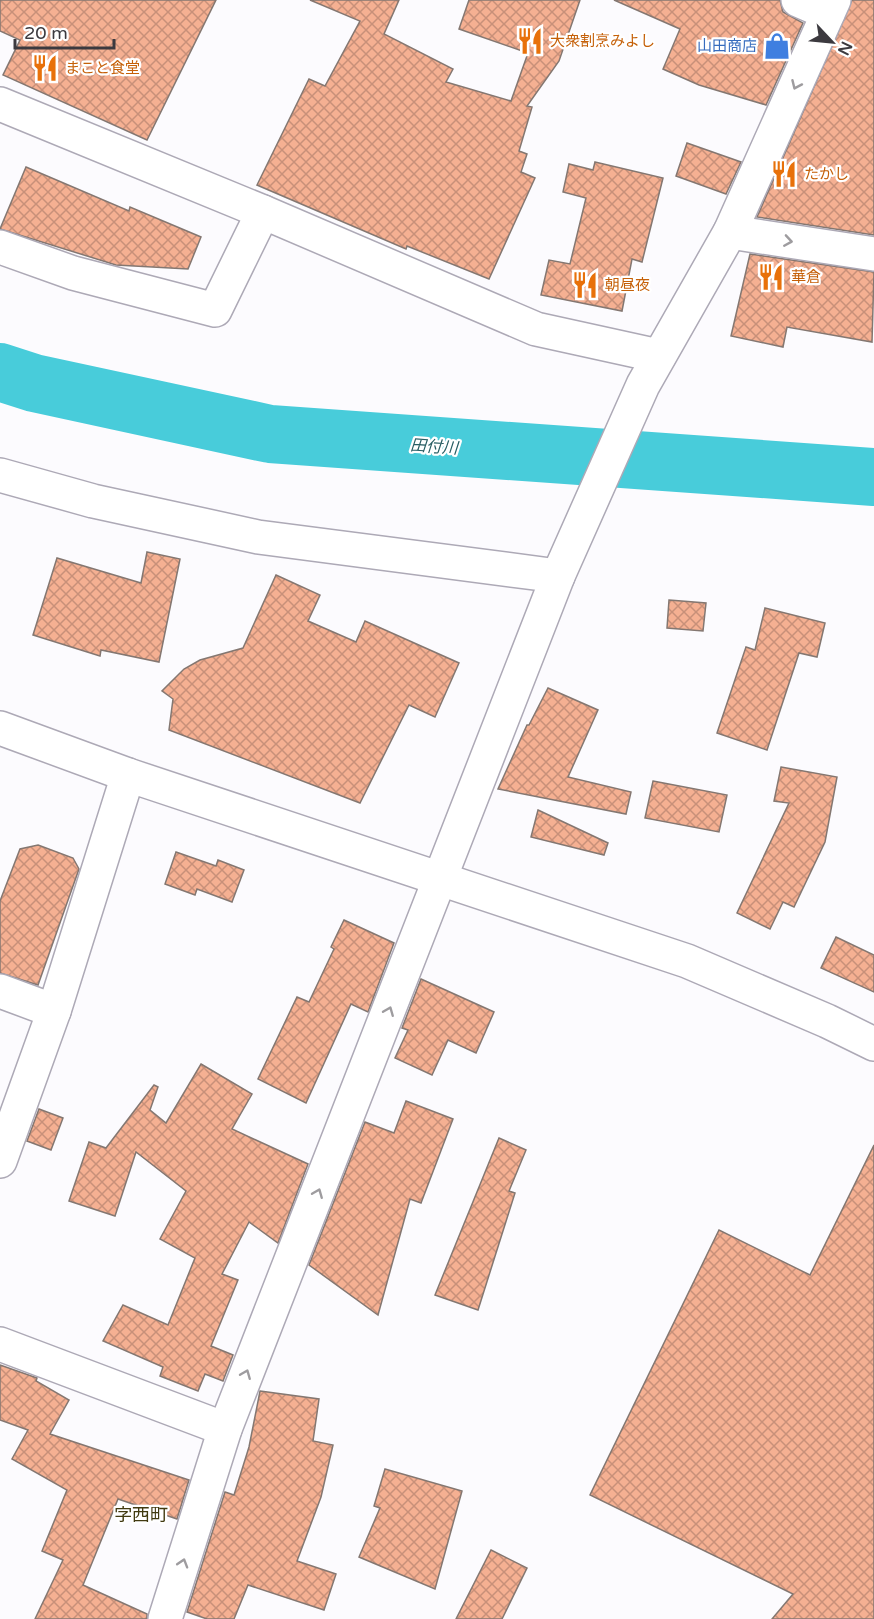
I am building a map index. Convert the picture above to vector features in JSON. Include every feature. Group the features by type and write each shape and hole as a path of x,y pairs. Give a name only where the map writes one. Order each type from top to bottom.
{"street":[{"path":"165,1619 225,1429 442,879 558,576 644,385 730,232 831,6 798,0"},
{"path":"0,104 263,212 536,330 659,356"},
{"path":"0,247 73,273 215,310 263,212"},
{"path":"730,232 874,254"},
{"path":"0,475 93,501 258,537 558,576"},
{"path":"0,729 128,775 687,961 827,1021 874,1044"},
{"path":"0,1161 54,1011 128,775"},
{"path":"0,991 54,1011"},
{"path":"0,1344 225,1429"}],"building":[{"path":"0,0 216,0 147,140 3,75 20,40 0,31"},
{"path":"310,0 399,0 384,34 453,69 446,82 511,101 528,53 459,29 469,0 580,0 559,61 527,106 532,107 519,151 527,154 521,172 535,178 489,279 407,246 406,249 257,185 309,79 325,86 360,21"},
{"path":"614,0 780,0 783,12 803,23 766,105 699,85 663,69 680,29"},
{"path":"852,0 874,0 874,235 757,217"},
{"path":"687,143 741,162 726,194 676,176"},
{"path":"595,162 663,178 642,262 632,259 622,311 541,295 549,260 570,264 586,198 563,192 569,164 593,170"},
{"path":"26,167 129,211 130,207 201,237 188,269 116,265 0,229"},
{"path":"750,254 874,272 872,342 787,327 783,347 731,336"},
{"path":"147,552 180,559 159,662 101,650 100,656 33,635 57,558 141,583"},
{"path":"276,575 320,595 308,621 356,642 365,621 459,663 435,717 409,705 360,803 169,730 173,699 162,691 184,669 200,660 243,648"},
{"path":"669,600 706,603 703,631 667,628"},
{"path":"765,608 825,623 817,657 799,653 767,750 717,733 746,647 755,650"},
{"path":"548,688 598,710 568,777 631,792 626,814 498,789 527,725"},
{"path":"781,767 837,777 825,842 794,907 783,902 770,929 737,913 789,803 774,801"},
{"path":"653,781 727,795 719,832 645,818"},
{"path":"538,810 608,843 604,855 531,837"},
{"path":"38,845 73,858 79,869 38,985 0,973 0,901 20,849"},
{"path":"176,852 216,866 218,860 244,870 232,902 197,889 195,895 165,884"},
{"path":"344,920 394,943 368,1012 351,1004 306,1103 258,1079 297,997 309,1002 334,949 331,947"},
{"path":"836,937 874,955 874,992 821,968"},
{"path":"421,979 494,1012 476,1053 448,1040 432,1075 395,1058 408,1030 402,1028"},
{"path":"201,1064 252,1094 232,1129 308,1164 278,1243 249,1222 222,1274 238,1280 211,1346 233,1355 223,1381 205,1374 198,1391 160,1376 163,1367 103,1341 123,1305 168,1325 195,1258 160,1239 186,1191 136,1152 115,1216 69,1201 89,1142 106,1148 154,1085 158,1087 150,1110 166,1123"},
{"path":"406,1101 453,1119 421,1203 410,1199 378,1315 309,1265 365,1122 394,1133"},
{"path":"39,1109 63,1118 51,1150 27,1141"},
{"path":"499,1138 526,1150 509,1191 515,1193 478,1310 435,1295"},
{"path":"874,1145 874,1619 772,1619 793,1594 590,1495 719,1230 810,1275"},
{"path":"0,1365 37,1378 36,1381 69,1400 50,1434 189,1480 177,1519 118,1499 83,1585 147,1614 147,1619 35,1619 63,1560 42,1551 67,1490 12,1459 28,1430 0,1420"},
{"path":"260,1391 319,1399 313,1441 333,1445 321,1497 297,1561 336,1574 324,1610 248,1585 234,1619 207,1619 187,1612 225,1492 234,1495 249,1447"},
{"path":"385,1469 462,1491 435,1589 359,1557 380,1508 374,1506"},
{"path":"491,1550 527,1568 502,1619 456,1619"}],"waterway":[{"name":"田付川","path":"0,372 34,383 270,434 874,477"}],"place":[{"name":"大衆割烹みよし","path":"530,41"},
{"name":"山田商店","path":"777,46"},
{"name":"まこと食堂","path":"45,68"},
{"name":"たかし","path":"784,174"},
{"name":"華倉","path":"771,277"},
{"name":"朝昼夜","path":"585,285"}],"district":[{"name":"字西町","path":"141,1515"}]}
